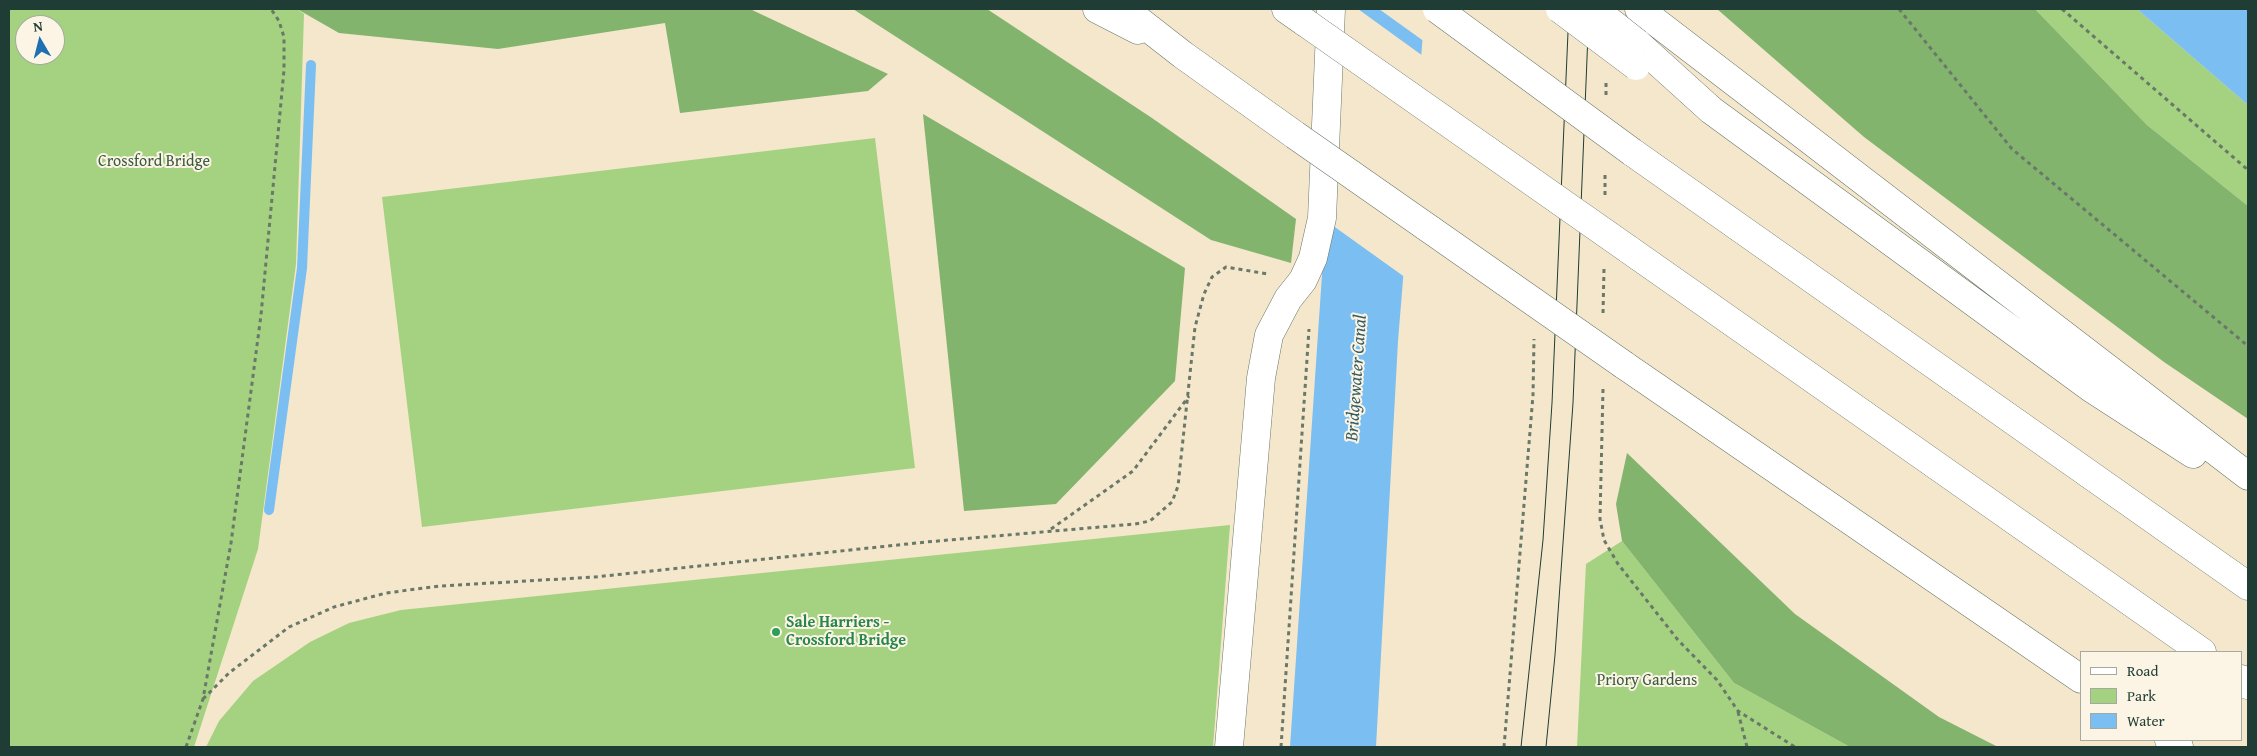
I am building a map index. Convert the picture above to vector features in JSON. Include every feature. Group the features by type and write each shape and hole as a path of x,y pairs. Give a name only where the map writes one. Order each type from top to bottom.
{"main road":[{"path":"1097,9 1183,55"},
{"path":"1124,9 1183,55 1295,135 1624,365 2080,678"},
{"path":"1230,747 1261,378 1269,336 1288,299 1303,280 1313,258 1322,218 1331,9"},
{"path":"1437,9 1632,152 2248,586"},
{"path":"1560,9 1636,55 2092,388 2248,491"},
{"path":"1594,9 1636,55"},
{"path":"1639,9 2248,476"},
{"path":"1296,16 2201,651"}],"path":[{"path":"186,747 203,699 231,543 261,315 284,70 284,37 279,21 272,9"},
{"path":"1899,9 2012,149 2248,346"},
{"path":"2062,9 2248,170"},
{"path":"203,699 229,673 289,627 334,607 386,593 440,586 595,577 1150,521 1172,502 1178,486 1195,326 1204,294 1212,277 1226,268 1303,280"},
{"path":"1281,747 1309,325"},
{"path":"1504,747 1532,395 1534,338"},
{"path":"1050,530 1133,471 1189,395"},
{"path":"1738,711 1747,747"}],"green space":[{"name":"Crossford Bridge","path":"9,9 297,9 304,14 296,264 258,549 194,747 9,747"},
{"path":"297,9 750,9 888,74 868,91 680,113 665,23 498,49 339,33"},
{"path":"853,9 987,9 1152,118 1296,219 1291,263 1211,240"},
{"path":"1717,9 2035,9 2147,125 2248,206 2248,419 2164,362 1864,137"},
{"path":"2035,9 2137,9 2248,105 2248,206 2147,125"},
{"path":"923,114 1185,268 1175,381 1056,504 964,511"},
{"path":"875,138 915,468 422,527 382,197"},
{"path":"1627,453 1795,614 1939,717 1998,747 1850,747 1734,683 1622,541 1616,504"},
{"name":"Sale Harriers - Crossford Bridge","path":"1230,525 1213,747 206,747 219,721 253,681 310,642 349,623 401,610"},
{"name":"Priory Gardens","path":"1622,541 1734,683 1850,747 1577,747 1586,564"}],"water":[{"name":"Bridgewater Canal","path":"1340,9 1425,9 1398,341 1376,747 1290,747"},
{"path":"2137,9 2248,9 2248,105"}],"pier":[{"path":"1338,9 1358,9 1423,56 1406,278 1325,220"},
{"path":"1379,9 1427,9 1425,42"}],"waterway":[{"path":"269,510 302,268 311,65"}],"tram line":[{"path":"1521,747 1543,540 1552,403 1569,9"},
{"path":"1546,747 1555,655 1573,403 1589,9"}],"place":[{"name":"Sale Harriers - Crossford Bridge","path":"776,632"}]}
